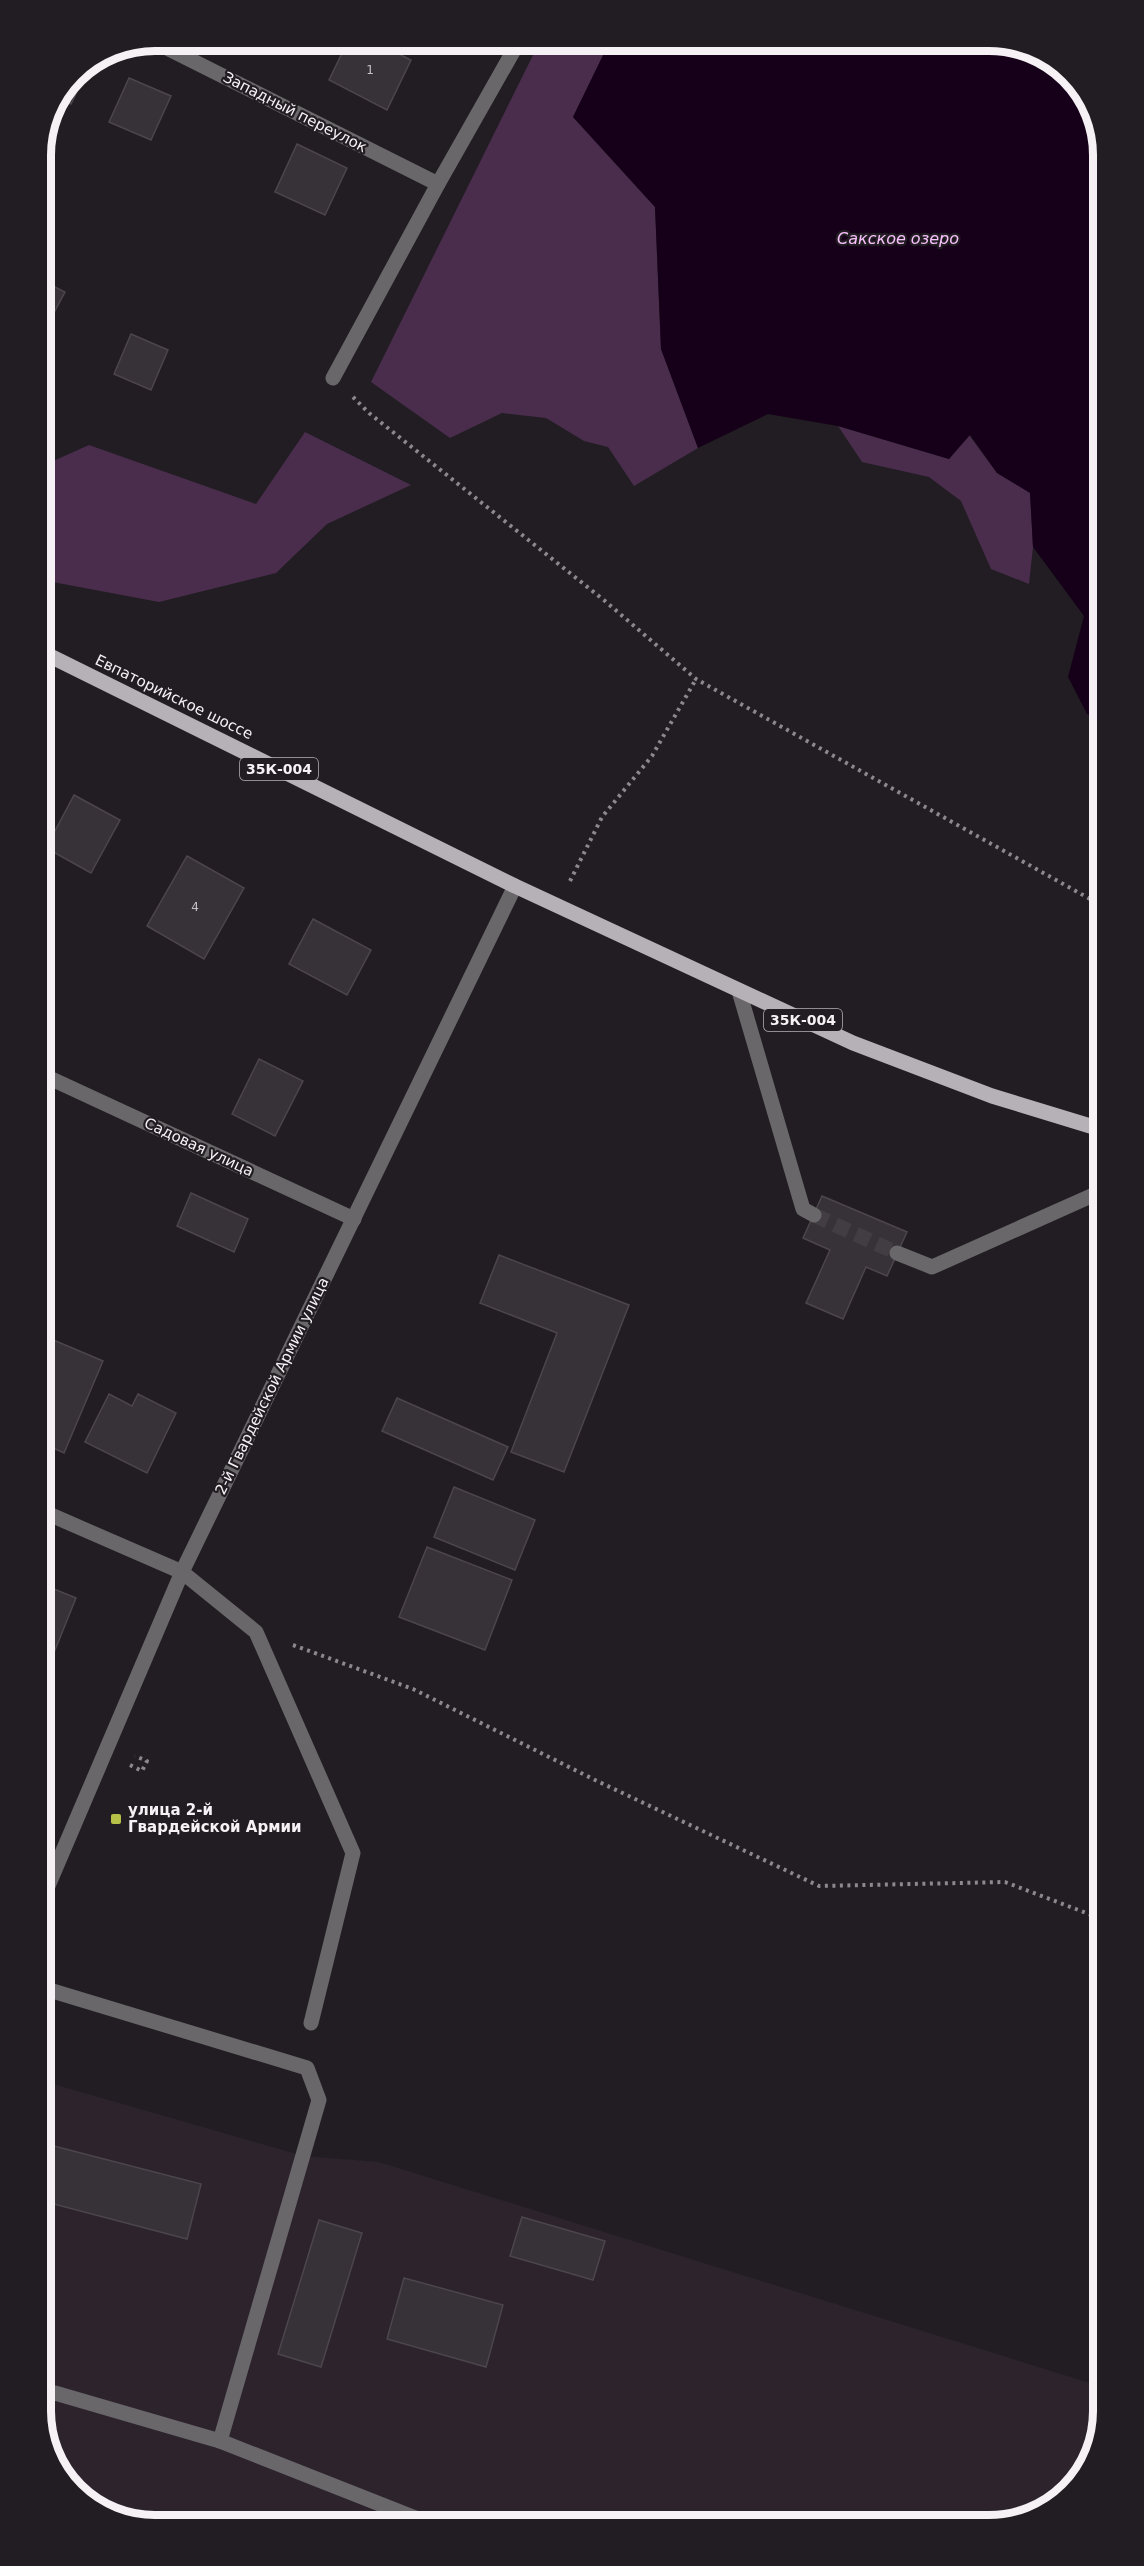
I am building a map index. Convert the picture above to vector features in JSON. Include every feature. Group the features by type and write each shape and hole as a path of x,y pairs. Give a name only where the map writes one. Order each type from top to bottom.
{"main road":[{"name":"Евпаторийское шоссе","path":"51,656 515,886"},
{"name":"35К-004","path":"515,886 853,1043 992,1096 1093,1127"}],"street":[{"name":"Западный переулок","path":"173,51 438,184"},
{"path":"333,378 513,51"},
{"name":"2-й Гвардейской Армии улица","path":"51,1879 182,1572 515,886"},
{"path":"739,991 803,1209 814,1215"},
{"name":"Садовая улица","path":"51,1079 354,1219"},
{"path":"897,1253 932,1267 1093,1195"},
{"path":"51,1515 182,1572 256,1632 353,1853 311,2023"},
{"path":"51,1991 307,2068 319,2100 220,2441"},
{"path":"51,2392 220,2441 401,2515"}],"path":[{"path":"333,378 369,413 605,601 696,679 1093,901"},
{"path":"559,905 602,817 652,756 696,679"},
{"path":"256,1632 413,1689 595,1780 819,1886 1005,1882 1093,1916"},
{"path":"130,1765 142,1771 147,1761 135,1756"}],"shaded area":[{"path":"535,51 605,51 573,117 655,207 661,349 698,448 634,486 608,447 584,441 546,418 502,413 450,438 371,382"},
{"path":"838,426 949,459 969,435 997,473 1030,492 1033,547 1029,584 991,569 961,501 929,477 862,462"},
{"path":"305,432 411,485 327,524 276,573 159,602 51,582 51,462 89,445 256,504"},
{"path":"51,2083 304,2156 379,2162 1093,2384 1093,2411 1087,2444 1079,2463 1052,2493 1022,2509 989,2515 148,2515 109,2504 92,2493 65,2463 53,2431 51,2411"}],"water":[{"name":"Сакское озеро","path":"605,51 996,51 1022,57 1041,65 1062,82 1075,97 1087,122 1093,155 1093,717 1087,714 1068,677 1084,616 1033,547 1030,493 997,473 970,435 949,459 838,426 768,414 698,448 661,349 655,207 573,117"}],"building":[{"path":"343,51 393,51 411,60 387,110 329,80"},
{"path":"129,78 171,96 151,140 109,122"},
{"path":"82,82 71,104 67,102"},
{"path":"297,144 347,168 325,215 275,192"},
{"path":"51,285 65,292 51,318"},
{"path":"131,334 168,350 151,390 114,374"},
{"path":"74,795 120,820 91,873 51,851 51,839"},
{"path":"187,856 244,888 204,959 147,926"},
{"path":"313,919 371,950 347,995 289,964"},
{"path":"259,1059 303,1081 275,1136 232,1114"},
{"path":"191,1193 248,1219 234,1252 177,1226"},
{"path":"822,1196 907,1232 887,1276 866,1267 843,1319 806,1303 830,1250 803,1238"},
{"path":"499,1255 629,1305 564,1472 511,1452 557,1333 480,1303"},
{"path":"51,1339 103,1361 64,1453 51,1447"},
{"path":"109,1394 132,1406 138,1394 176,1413 147,1473 85,1442"},
{"path":"397,1398 508,1447 493,1480 382,1431"},
{"path":"454,1487 535,1520 515,1570 434,1537"},
{"path":"427,1547 512,1580 485,1650 399,1617"},
{"path":"51,1588 76,1598 51,1660"},
{"path":"51,2145 201,2184 187,2239 51,2203"},
{"path":"522,2217 605,2241 593,2280 510,2256"},
{"path":"319,2220 362,2233 321,2367 278,2354"},
{"path":"404,2278 503,2305 486,2367 387,2339"}],"tunnel":[{"path":"814,1215 897,1253"}],"place":[{"name":"улица 2-й Гвардейской Армии","path":"116,1819"}]}
